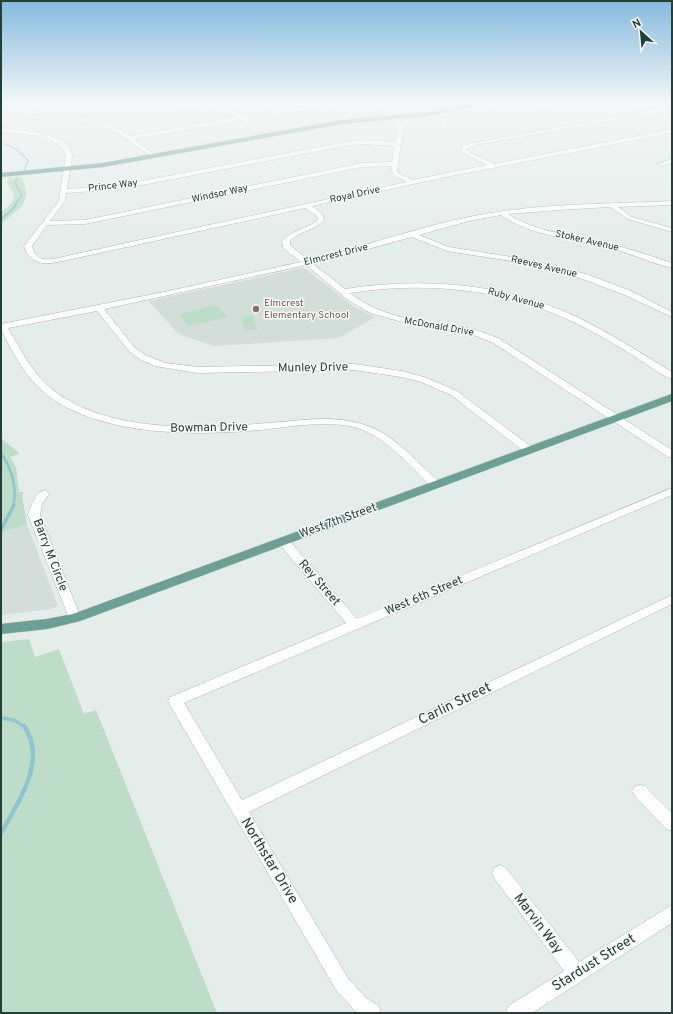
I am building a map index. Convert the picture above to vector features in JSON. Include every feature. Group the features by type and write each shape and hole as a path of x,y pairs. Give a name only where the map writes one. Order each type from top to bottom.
{"main road":[{"path":"1,175 103,165 184,150"},
{"name":"West 7th Street","path":"1,628 47,624 75,618 672,397"}],"street":[{"path":"46,223 62,201 69,154 68,150"},
{"path":"145,150 153,156"},
{"name":"Prince Way","path":"64,191 121,187 313,150"},
{"path":"397,150 394,170 396,174 412,182"},
{"path":"464,150 493,166"},
{"name":"Royal Drive","path":"46,223 28,246 32,255 40,262 58,260 412,182 573,150"},
{"path":"661,164 672,161"},
{"name":"Windsor Way","path":"46,223 85,222 362,165 394,164"},
{"name":"Elmcrest Drive","path":"2,326 99,308 306,263 453,223 503,214 549,209 672,204"},
{"name":"McDonald Drive","path":"307,206 320,215 321,220 314,226 287,239 285,244 306,263 358,303 384,315 406,321 472,332 495,340 672,455"},
{"path":"612,206 630,218 672,230"},
{"name":"Stoker Avenue","path":"503,214 532,229 620,248 672,266"},
{"name":"Reeves Avenue","path":"412,234 447,249 530,262 577,274 628,293 672,315"},
{"name":"Ruby Avenue","path":"344,292 382,286 427,285 473,289 510,296 532,302 574,319 672,376"},
{"name":"Munley Drive","path":"99,308 130,347 137,354 150,361 176,368 197,370 354,367 402,374 424,380 454,393 529,450"},
{"name":"Bowman Drive","path":"2,326 27,368 37,381 60,398 91,413 139,426 192,431 227,430 315,422 338,422 349,424 368,429 384,438 436,485"},
{"name":"West 6th Street","path":"175,701 672,491"},
{"name":"Barry M Circle","path":"44,493 37,504 34,515 75,618"},
{"name":"Rey Street","path":"283,541 355,625"},
{"name":"Carlin Street","path":"239,809 672,599"},
{"name":"Northstar Drive","path":"175,701 342,984 372,1013"},
{"path":"640,791 672,824"},
{"name":"Marvin Way","path":"500,873 577,974"},
{"name":"Stardust Street","path":"515,1013 672,914"}],"shaded area":[{"name":"Elmcrest Elementary School","path":"302,268 307,270 354,307 375,317 339,338 214,346 178,334 149,301"},
{"path":"27,524 58,606 51,609 1,615 1,538 5,531"}],"green space":[{"path":"22,177 27,194 22,206 1,224 1,212 7,208 14,197 14,194 7,182 9,178"},
{"path":"216,305 228,317 189,326 178,314"},
{"path":"253,315 257,330 244,331 241,316"},
{"path":"1,438 20,454 10,457 16,467 19,492 24,492 22,496 27,524 5,531 1,538"},
{"path":"29,639 35,657 59,649 84,714 96,710 217,1013 1,1013 1,642"}],"waterway":[{"path":"18,150 28,161 24,170"},
{"path":"15,205 22,195 15,183 17,178"},
{"path":"1,219 12,210 16,204"},
{"path":"1,453 13,478 15,492 13,506"},
{"path":"1,530 14,505"},
{"path":"1,718 14,720 24,727"},
{"path":"1,833 22,795 32,767 33,753 31,739 24,727"}],"place":[{"name":"Elmcrest Elementary School","path":"256,309"}]}
